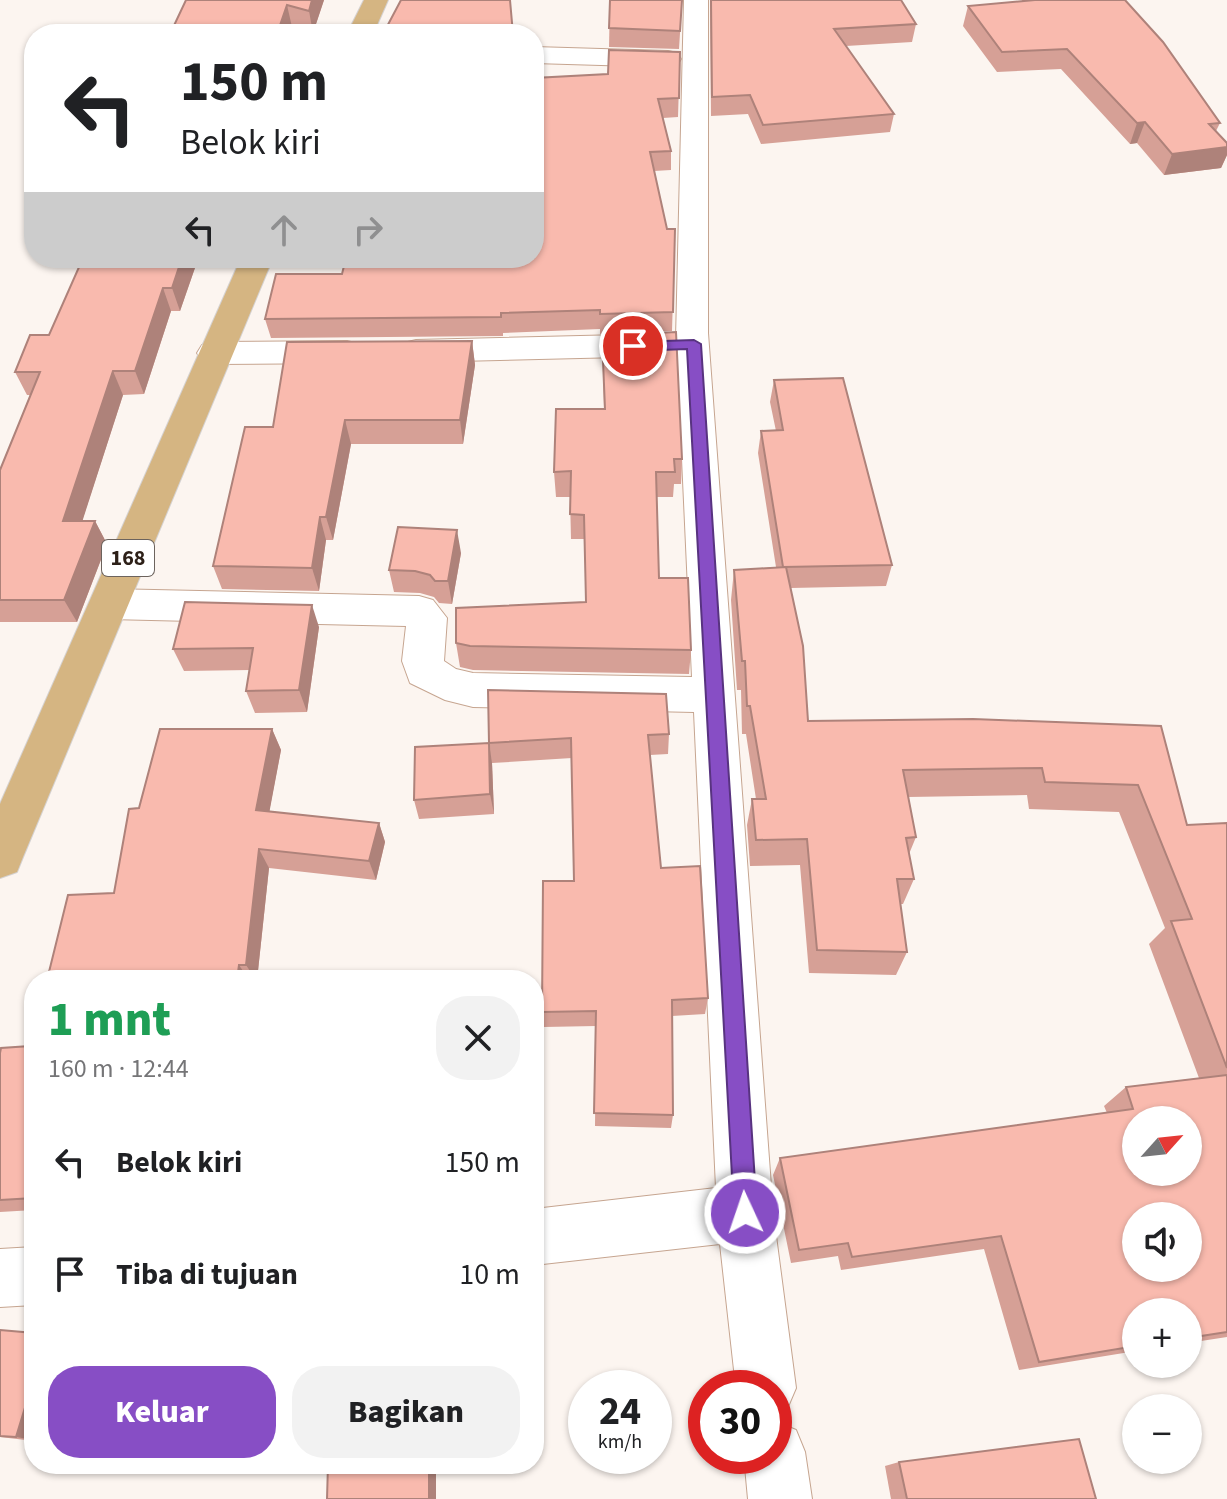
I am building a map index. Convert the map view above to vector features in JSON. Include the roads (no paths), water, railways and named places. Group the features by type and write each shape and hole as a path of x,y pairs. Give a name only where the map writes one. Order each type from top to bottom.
{"main road":[{"path":"365,24 376,0"},
{"name":"168","path":"0,857 252,268"}],"street":[{"path":"696,0 691,333 745,1213 764,1370"},
{"path":"544,55 695,60"},
{"path":"214,353 542,350 694,344"},
{"path":"109,604 419,611 427,618 423,667 431,676 445,683 473,690 715,695"},
{"path":"544,1236 745,1213"},
{"path":"0,1278 24,1277"},
{"path":"777,1474 780,1499"}]}
